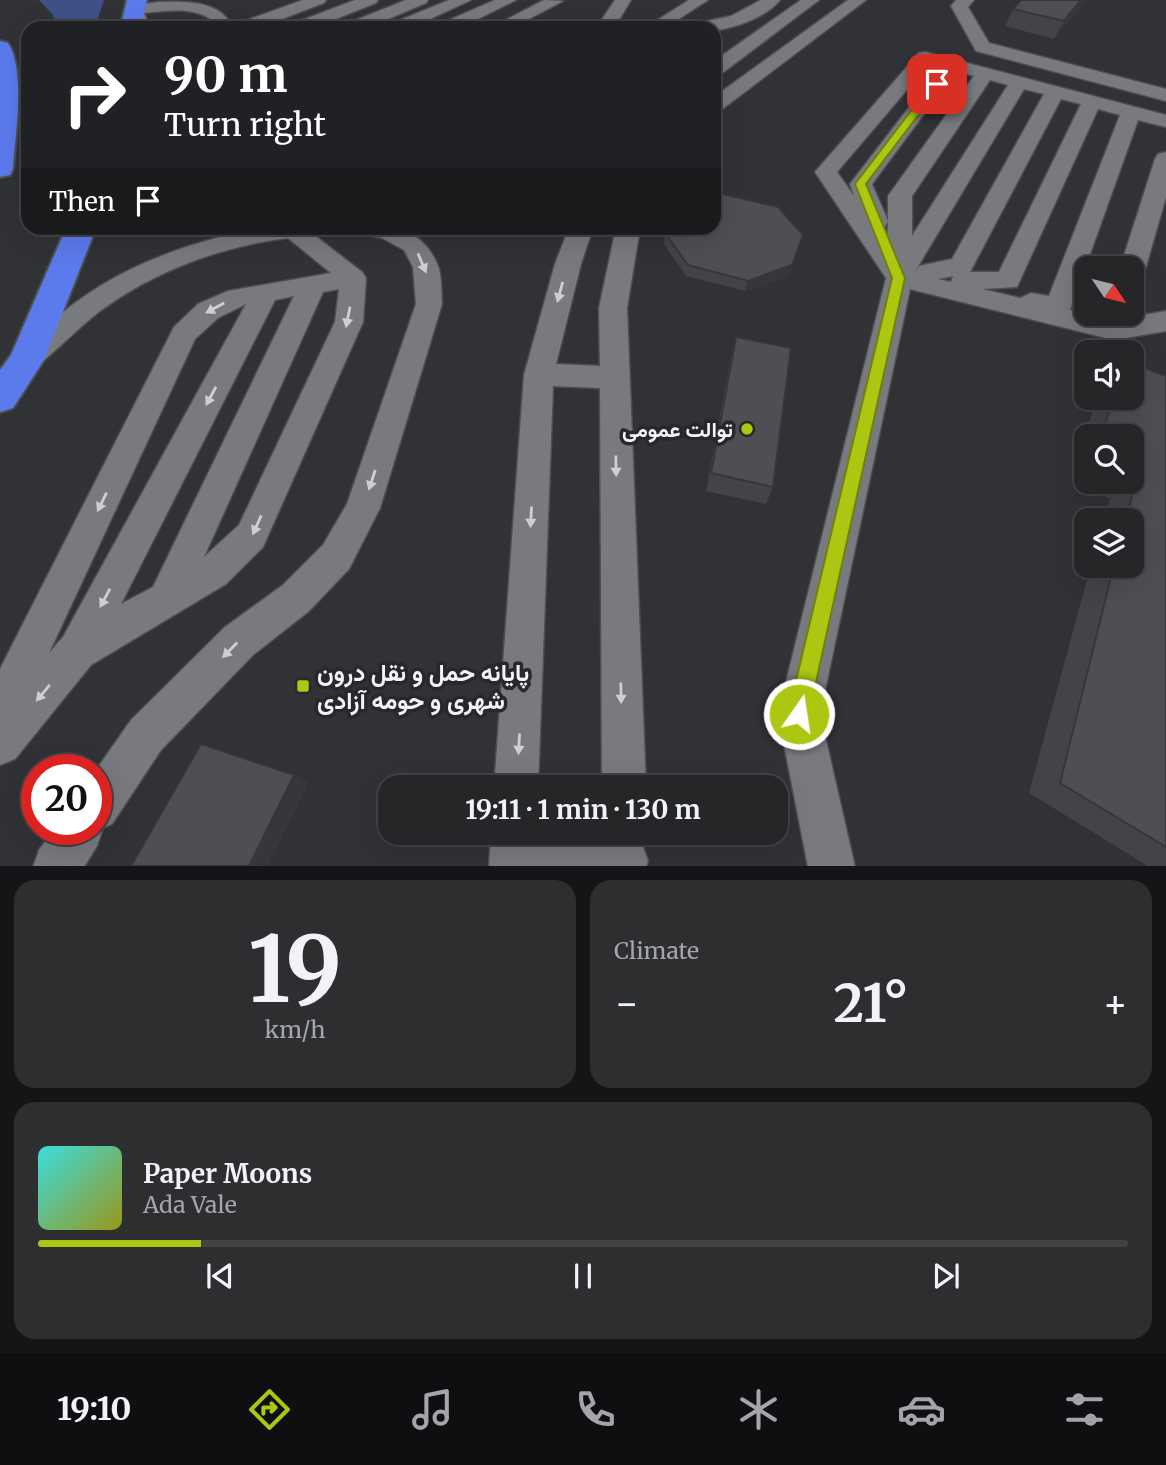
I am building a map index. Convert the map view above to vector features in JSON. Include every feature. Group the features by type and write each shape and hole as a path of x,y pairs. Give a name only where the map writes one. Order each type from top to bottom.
{"highway":[{"path":"0,48 6,89 0,169"},
{"path":"0,398 26,360 78,235"}],"lane":[{"path":"228,21 274,0"},
{"path":"261,21 318,0"},
{"path":"316,21 370,0"},
{"path":"369,21 419,0"},
{"path":"414,21 463,0"},
{"path":"462,21 508,0"},
{"path":"610,21 623,0"},
{"path":"667,21 700,0"},
{"path":"704,21 737,0"},
{"path":"721,26 743,19 772,0"},
{"path":"721,65 811,0"},
{"path":"721,101 858,0"},
{"path":"966,0 959,6 982,47 1166,95"},
{"path":"513,21 552,1"},
{"path":"135,16 189,2 210,6 222,13 224,21"},
{"path":"647,8 654,21"},
{"path":"1074,313 899,278 826,172 925,57 1166,121"},
{"path":"899,278 860,184 952,64"},
{"path":"832,866 799,714 899,278 900,196 985,73"},
{"path":"899,278 1019,82"},
{"path":"899,278 961,266 1055,92"},
{"path":"899,278 1008,281 1092,101"},
{"path":"899,278 1058,307 1131,111"},
{"path":"1136,256 1166,159"},
{"path":"26,360 100,298 151,271 240,238 259,235"},
{"path":"310,235 353,278"},
{"path":"112,785 146,735 239,640 296,598 336,557 363,508 429,304 426,267 413,245 395,235"},
{"path":"517,775 538,375 578,235"},
{"path":"624,775 613,308 627,235"},
{"path":"0,713 184,334 208,311 237,297 353,278"},
{"path":"77,651 213,572 251,536 349,322 353,278"},
{"path":"166,599 313,285"},
{"path":"0,744 77,651 266,292"},
{"path":"1144,321 1166,321"},
{"path":"538,375 614,377"},
{"path":"56,866 71,845"},
{"path":"513,854 625,853"}],"shaded area":[{"path":"39,0 104,0 97,21 56,21"}],"building":[{"path":"1021,0 1081,0 1064,21 1013,9"},
{"path":"721,195 778,207 803,235 792,265 748,281 688,265 666,235 721,235"},
{"name":"توالت عمومی","path":"736,337 791,348 773,487 711,473"},
{"path":"1144,368 1166,376 1166,847 1060,783 1111,578 1144,578 1144,508 1129,508 1132,494 1144,494 1144,424 1105,424 1109,410 1144,410"},
{"path":"201,744 294,775 249,866 131,866"}],"place":[{"name":"توالت عمومی","path":"747,429"},
{"name":"پایانه حمل و نقل درون شهری و حومه آزادی","path":"303,686"}],"route":[{"path":"799,714 899,278 860,184 937,84"}]}
